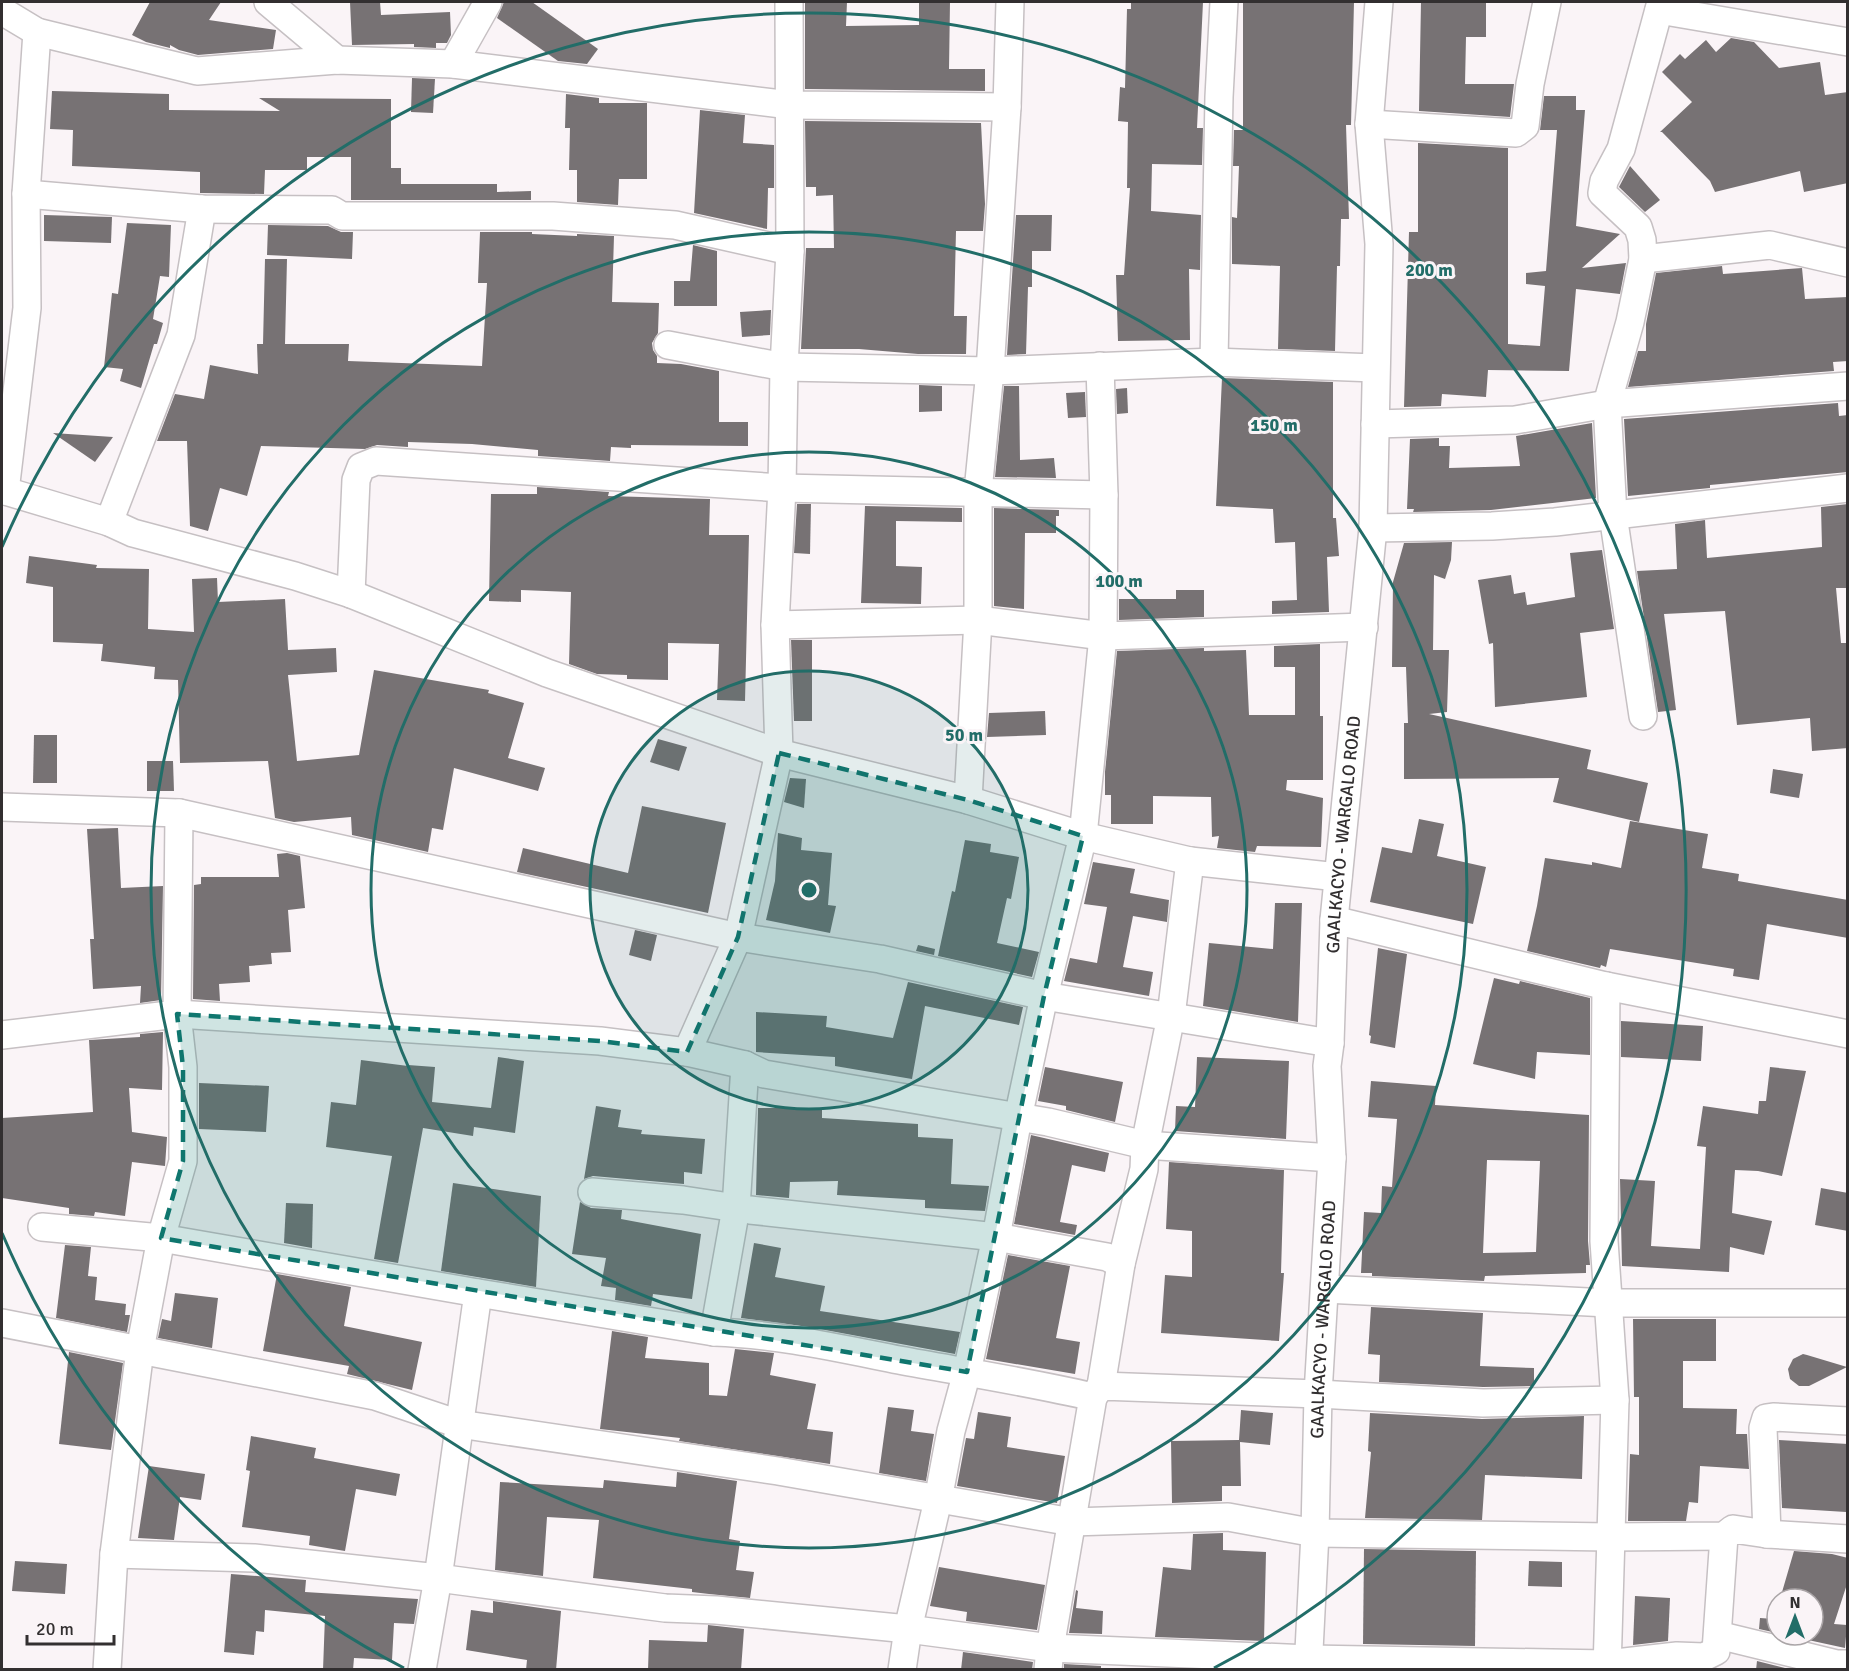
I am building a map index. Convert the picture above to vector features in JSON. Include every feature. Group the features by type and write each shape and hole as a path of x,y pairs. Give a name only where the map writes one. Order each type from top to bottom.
{"street":[{"path":"268,2 337,60"},
{"path":"453,64 488,2"},
{"path":"687,1052 738,938 779,753 775,625 790,251 789,2"},
{"path":"968,800 978,620 978,491 990,371 1007,107 1010,2"},
{"path":"1214,362 1219,97 1224,2"},
{"name":"GAALKACYO - WARGALO ROAD","path":"1308,1664 1315,1533 1318,1394 1332,1158 1326,1066 1330,1043 1334,920 1373,528 1379,244 1369,124 1379,2"},
{"path":"1369,124 1516,133 1525,126 1530,84 1546,2"},
{"path":"1643,716 1614,515 1607,404 1630,322 1643,259 1642,240 1638,227 1602,193 1604,181 1621,149 1660,6 1848,42"},
{"path":"2,11 37,32 197,71 337,60 453,64 790,105 1007,107"},
{"path":"37,32 27,194 27,308 3,491 109,522 133,532 295,576 351,594 547,673 779,753 968,800 1083,836 1190,861 1338,877"},
{"path":"27,194 202,209 332,210 342,216 553,216 675,225 790,251"},
{"path":"109,522 181,335 202,209"},
{"path":"1643,259 1770,244 1848,263"},
{"path":"668,345 784,367 990,371 1214,362 1375,368"},
{"path":"902,1670 908,1629 996,1237 1044,996 1083,836 1103,636 1104,495 1100,366"},
{"path":"1375,424 1515,420 1607,404 1848,386"},
{"path":"351,594 356,480 361,467 376,461 782,488 1104,495"},
{"path":"1373,528 1555,522 1848,488"},
{"path":"775,625 978,620 1103,636 1364,627"},
{"path":"2,807 179,813 738,938 880,959 1044,996 1330,1043"},
{"path":"107,1670 114,1554 140,1350 161,1238 183,1161 183,1067 177,1014 179,813"},
{"path":"1049,1659 1097,1392 1122,1264 1144,1169 1145,1146 1171,1016 1190,861"},
{"path":"1334,920 1606,986 1848,1034"},
{"path":"1606,986 1604,1242 1615,1400 1607,1667"},
{"path":"2,1035 177,1014 600,1041 687,1052 745,1065 764,1074 1048,1122 1145,1146 1332,1158"},
{"path":"714,1332 736,1208 745,1065"},
{"path":"592,1192 996,1237 1107,1257 1122,1264"},
{"path":"42,1227 161,1238 714,1332 742,1333 829,1346 967,1372 1097,1392 1318,1394 1483,1403 1615,1400"},
{"path":"1325,1290 1608,1303 1848,1303"},
{"path":"422,1670 438,1578 478,1293"},
{"path":"2,1323 375,1396 459,1424 778,1471 1072,1522 1228,1517 1315,1533 1610,1537 1724,1536 1733,1529 1767,1534 1848,1539"},
{"path":"1767,1534 1763,1428 1766,1418 1848,1421"},
{"path":"114,1554 254,1558 438,1578 665,1608 716,1610 908,1629 1049,1659 1607,1667 1677,1656 1704,1657 1716,1651 1724,1536"},
{"path":"1718,1635 1840,1666"}],"highlighted area":[{"path":"779,753 968,800 1083,836 1044,996 967,1372 161,1238 183,1161 183,1067 177,1014 600,1041 687,1052 738,937"}],"building":[{"path":"150,2 221,2 209,20 276,30 273,49 198,55 170,45 170,48 146,42 132,35"},
{"path":"350,2 380,2 381,15 450,12 451,35 447,43 436,43 436,48 414,47 414,44 352,45"},
{"path":"504,2 532,2 598,49 587,64 558,61 497,18"},
{"path":"805,2 847,2 846,26 919,25 919,2 950,2 949,69 985,69 985,91 805,89"},
{"path":"1131,2 1203,2 1197,128 1203,128 1202,165 1152,164 1151,211 1201,215 1200,270 1189,269 1190,340 1118,341 1116,275 1124,275 1130,188 1127,188 1128,122 1118,121 1120,87 1125,88 1127,9 1131,9"},
{"path":"1243,2 1354,2 1351,125 1346,125 1349,219 1341,219 1340,266 1337,266 1335,351 1278,349 1280,266 1232,264 1232,217 1237,218 1239,166 1233,166 1234,130 1243,130"},
{"path":"1421,2 1486,2 1486,37 1466,37 1465,84 1514,84 1510,117 1419,111"},
{"path":"1731,38 1754,42 1779,68 1820,62 1825,95 1848,92 1848,183 1804,192 1800,171 1715,192 1710,181 1660,132 1692,102 1662,72 1680,54 1685,59 1706,40 1716,52"},
{"path":"412,78 435,79 433,113 411,112"},
{"path":"52,91 169,94 169,110 280,111 259,98 391,99 391,168 401,168 401,184 497,184 497,192 531,191 531,200 351,200 351,157 307,157 307,170 265,170 264,194 200,193 200,172 72,166 73,130 50,129"},
{"path":"566,94 599,98 599,103 647,103 647,179 619,179 618,205 577,202 577,170 569,170 570,128 565,128"},
{"path":"1544,96 1576,96 1576,110 1585,110 1576,226 1620,234 1582,268 1626,263 1620,294 1576,289 1569,371 1488,370 1486,397 1442,394 1441,406 1404,407 1409,232 1418,232 1418,143 1508,148 1508,344 1540,346 1545,286 1526,284 1526,273 1546,271 1557,130 1540,130"},
{"path":"700,110 745,115 743,143 774,145 774,188 768,188 767,229 694,213"},
{"path":"805,121 981,123 985,204 983,231 956,231 954,316 967,316 966,354 801,349 806,248 834,248 833,195 816,196 816,187 806,187"},
{"path":"1630,166 1660,200 1645,212 1619,187"},
{"path":"44,215 112,217 111,243 44,241"},
{"path":"1016,215 1052,215 1051,251 1032,251 1032,287 1028,287 1026,354 1007,355"},
{"path":"127,223 171,225 169,277 160,276 153,319 163,323 141,388 120,381 123,369 104,367 112,293 118,294"},
{"path":"268,225 328,226 341,232 353,232 352,259 267,255"},
{"path":"480,232 614,236 612,302 659,303 658,333 652,343 657,363 681,364 719,371 719,422 748,422 748,446 631,445 631,448 611,447 610,461 538,456 538,450 472,444 408,442 408,447 377,445 365,449 261,446 247,496 220,488 208,531 190,526 187,441 157,441 175,394 204,399 210,365 258,374 257,344 263,344 265,259 287,259 285,344 349,344 348,361 482,366 487,283 478,283"},
{"path":"693,245 717,251 717,306 674,306 674,281 690,281"},
{"path":"1722,266 1723,274 1802,268 1805,299 1848,297 1848,361 1833,362 1834,371 1628,387 1638,351 1646,351 1646,324 1656,273"},
{"path":"771,310 770,335 742,337 740,312"},
{"path":"1222,378 1333,382 1333,518 1336,518 1339,556 1327,557 1329,612 1272,614 1272,601 1297,600 1295,542 1275,543 1273,509 1216,506"},
{"path":"919,385 942,386 942,411 919,412"},
{"path":"1004,386 1019,386 1020,460 1054,458 1056,478 995,477"},
{"path":"1127,388 1128,413 1117,414 1116,389"},
{"path":"1085,392 1086,417 1068,418 1066,393"},
{"path":"1838,403 1839,416 1848,415 1848,472 1710,485 1710,488 1628,496 1624,419"},
{"path":"1592,423 1596,498 1491,510 1413,512 1414,509 1407,509 1410,439 1439,438 1439,446 1450,446 1449,468 1520,466 1516,436"},
{"path":"53,433 113,437 95,462"},
{"path":"537,487 609,492 608,496 710,499 709,535 749,535 745,701 717,700 719,644 668,643 668,680 627,679 627,675 597,674 569,664 571,592 521,590 521,602 489,601 491,494 537,494"},
{"path":"797,504 811,504 810,554 794,553"},
{"path":"1848,504 1848,588 1836,588 1841,643 1848,643 1848,748 1812,751 1810,718 1737,725 1725,611 1664,614 1676,710 1658,712 1637,571 1677,569 1675,524 1705,520 1707,558 1822,547 1821,507"},
{"path":"865,506 962,508 962,522 896,521 896,566 922,567 921,604 861,603"},
{"path":"994,508 1059,510 1059,516 1056,516 1056,533 1025,533 1024,609 994,606"},
{"path":"1452,542 1451,560 1445,579 1434,575 1433,650 1449,650 1447,712 1429,714 1591,750 1587,769 1648,783 1639,822 1553,802 1559,778 1404,779 1404,723 1408,723 1406,667 1392,667 1393,582 1404,543"},
{"path":"1602,550 1614,629 1580,633 1587,697 1495,707 1493,643 1489,644 1478,580 1511,575 1514,594 1525,592 1527,605 1575,597 1570,553"},
{"path":"29,556 97,565 96,568 149,569 148,629 194,632 192,579 217,578 218,602 285,599 288,650 336,648 337,672 288,675 297,761 359,755 374,670 489,690 488,693 524,703 508,758 545,768 538,791 454,768 443,830 432,828 428,852 352,835 351,817 294,822 275,818 268,761 180,763 178,680 154,679 155,667 101,661 103,644 53,642 53,587 26,583"},
{"path":"1176,590 1204,590 1204,617 1119,620 1119,599 1176,599"},
{"path":"791,640 812,640 812,721 794,721"},
{"path":"1320,644 1323,780 1287,780 1286,790 1323,798 1321,847 1257,846 1255,852 1217,848 1219,836 1212,837 1211,797 1153,796 1153,824 1111,824 1111,795 1105,795 1105,772 1117,651 1204,648 1204,651 1246,650 1249,715 1295,715 1295,667 1274,667 1274,646"},
{"path":"1045,711 1046,735 987,737 989,713"},
{"path":"34,735 57,735 57,783 33,783"},
{"path":"658,739 687,747 679,771 650,762"},
{"path":"147,761 173,761 174,791 147,791"},
{"path":"1773,769 1803,774 1799,798 1770,793"},
{"path":"790,778 806,779 804,808 784,802"},
{"path":"642,806 726,823 708,913 517,872 523,848 628,873"},
{"path":"1419,819 1444,824 1437,856 1486,867 1473,924 1370,902 1382,847 1412,853"},
{"path":"1630,821 1708,834 1702,868 1739,874 1738,881 1848,900 1848,938 1767,924 1759,980 1733,976 1734,969 1610,949 1606,967 1601,965 1600,968 1527,951 1545,858 1592,865 1592,862 1621,868"},
{"path":"118,828 121,888 163,886 161,1000 140,1003 141,986 93,989 90,939 94,939 87,829"},
{"path":"778,833 802,838 801,850 832,853 828,905 836,906 830,933 766,920 775,881"},
{"path":"965,840 991,844 990,852 1019,857 1011,899 1007,898 997,943 1039,952 1032,977 938,956 952,891 955,892"},
{"path":"287,853 300,856 305,908 288,910 291,952 271,953 272,964 249,966 250,982 219,984 220,1001 193,999 194,885 201,884 201,877 279,877 277,854"},
{"path":"1093,862 1135,869 1130,893 1169,900 1167,922 1133,916 1123,967 1153,972 1149,996 1064,981 1070,958 1097,963 1107,907 1084,904"},
{"path":"1275,903 1302,903 1298,1022 1203,1006 1209,943 1273,949"},
{"path":"635,930 657,935 651,961 629,955"},
{"path":"918,945 935,949 934,955 916,951"},
{"path":"1378,948 1407,954 1395,1048 1370,1043"},
{"path":"1494,978 1519,984 1520,981 1590,998 1590,1055 1537,1052 1535,1079 1473,1064"},
{"path":"908,982 1023,1007 1019,1025 925,1006 912,1079 835,1066 835,1057 756,1052 756,1012 827,1016 826,1027 893,1038"},
{"path":"1621,1021 1703,1026 1701,1061 1621,1057"},
{"path":"163,1032 162,1090 129,1088 132,1132 167,1137 165,1166 132,1162 125,1216 95,1212 94,1216 69,1214 69,1208 2,1198 2,1118 93,1112 89,1040 140,1037 140,1034"},
{"path":"498,1057 524,1061 515,1133 474,1127 473,1136 423,1128 398,1263 374,1259 392,1156 326,1147 331,1102 356,1105 361,1060 435,1067 432,1102 491,1108"},
{"path":"1197,1057 1289,1061 1286,1139 1175,1131 1176,1106 1195,1107"},
{"path":"1045,1067 1123,1082 1115,1122 1066,1110 1066,1106 1038,1101"},
{"path":"1770,1067 1806,1071 1782,1176 1758,1171 1735,1170 1732,1213 1772,1221 1764,1255 1730,1247 1729,1272 1622,1266 1620,1179 1655,1181 1651,1246 1700,1249 1706,1147 1697,1146 1703,1106 1758,1114 1759,1101 1766,1101"},
{"path":"1371,1081 1436,1086 1435,1105 1589,1115 1588,1241 1590,1265 1586,1265 1586,1273 1485,1276 1484,1281 1372,1276 1372,1273 1361,1273 1364,1212 1381,1213 1382,1186 1392,1187 1397,1119 1368,1117","holes":["1487,1160 1540,1161 1536,1252 1483,1253"]},
{"path":"199,1083 269,1086 266,1132 199,1129"},
{"path":"596,1106 621,1110 618,1127 642,1130 641,1134 705,1139 702,1174 684,1172 684,1184 593,1176 584,1179"},
{"path":"758,1108 822,1108 822,1118 918,1124 918,1137 953,1139 951,1184 989,1186 985,1211 925,1208 925,1200 837,1195 838,1181 790,1182 789,1198 756,1195"},
{"path":"1031,1135 1109,1153 1105,1172 1072,1165 1060,1222 1077,1225 1075,1235 1014,1224"},
{"path":"1169,1162 1284,1170 1281,1273 1284,1273 1279,1341 1161,1333 1165,1275 1192,1277 1192,1231 1166,1229"},
{"path":"453,1183 541,1196 536,1287 441,1271"},
{"path":"1821,1188 1848,1193 1848,1231 1815,1225"},
{"path":"580,1202 591,1208 622,1210 621,1219 701,1234 692,1299 653,1294 651,1306 615,1300 616,1288 601,1286 606,1258 572,1254"},
{"path":"286,1203 313,1204 312,1248 284,1243"},
{"path":"754,1243 781,1248 775,1277 825,1286 820,1311 960,1332 955,1354 809,1327 741,1318"},
{"path":"65,1245 91,1247 88,1276 97,1277 95,1300 126,1304 125,1315 130,1315 127,1332 56,1318"},
{"path":"1008,1255 1070,1266 1056,1338 1080,1342 1075,1374 986,1359"},
{"path":"277,1274 351,1287 344,1326 422,1342 412,1390 347,1374 349,1366 263,1351"},
{"path":"175,1293 218,1298 212,1348 158,1338 162,1319 171,1321"},
{"path":"1371,1307 1483,1313 1480,1366 1534,1368 1534,1386 1483,1387 1379,1382 1380,1355 1368,1354"},
{"path":"1633,1319 1716,1319 1716,1361 1683,1361 1683,1408 1737,1409 1736,1434 1747,1434 1749,1469 1700,1466 1698,1503 1689,1502 1686,1521 1628,1521 1630,1454 1639,1455 1639,1397 1634,1397"},
{"path":"612,1331 648,1337 645,1358 709,1363 709,1395 727,1396 735,1349 774,1353 770,1375 816,1384 807,1429 833,1432 830,1464 679,1441 680,1438 600,1429"},
{"path":"69,1352 123,1363 111,1450 59,1444"},
{"path":"1803,1354 1847,1367 1809,1386 1799,1386 1790,1379 1788,1369 1793,1359"},
{"path":"888,1407 914,1410 911,1431 934,1434 926,1481 879,1473"},
{"path":"1241,1410 1273,1413 1270,1445 1240,1442 1241,1486 1222,1486 1222,1501 1172,1503 1171,1441 1239,1440"},
{"path":"978,1412 1011,1417 1007,1447 1065,1456 1057,1503 957,1486 966,1438 974,1439"},
{"path":"1370,1413 1482,1419 1584,1416 1582,1479 1485,1475 1482,1520 1365,1518 1371,1452 1368,1451"},
{"path":"251,1436 316,1448 314,1458 400,1474 396,1496 356,1489 345,1551 309,1545 310,1536 242,1527 250,1471 246,1470"},
{"path":"1779,1440 1848,1444 1846,1512 1782,1508"},
{"path":"149,1466 205,1474 201,1500 180,1497 174,1540 138,1538"},
{"path":"677,1472 737,1481 729,1539 740,1541 736,1570 754,1572 750,1598 593,1578 599,1520 547,1517 543,1576 495,1570 500,1482 603,1488 604,1480 676,1487"},
{"path":"1223,1533 1223,1550 1266,1552 1264,1641 1155,1637 1163,1567 1191,1570 1193,1534"},
{"path":"1364,1549 1476,1551 1475,1646 1363,1644"},
{"path":"1794,1551 1832,1554 1848,1558 1848,1581 1834,1624 1847,1625 1845,1648 1825,1644 1825,1587 1784,1587"},
{"path":"15,1561 67,1564 65,1594 12,1591"},
{"path":"1529,1561 1562,1562 1562,1587 1528,1586"},
{"path":"939,1567 1045,1585 1037,1630 966,1621 967,1612 930,1606"},
{"path":"231,1574 306,1580 305,1592 418,1599 414,1624 394,1623 392,1660 354,1658 353,1670 323,1670 325,1616 265,1610 264,1632 256,1631 254,1655 224,1652"},
{"path":"1076,1590 1078,1591 1076,1608 1103,1611 1102,1634 1069,1633"},
{"path":"1635,1596 1670,1598 1668,1641 1633,1645"},
{"path":"493,1601 561,1611 556,1670 526,1670 527,1660 466,1650 471,1610 493,1613"},
{"path":"1760,1618 1765,1618 1765,1630 1759,1629"},
{"path":"708,1625 744,1629 741,1670 648,1670 649,1640 707,1642"},
{"path":"963,1652 1033,1662 1032,1670 961,1670"},
{"path":"1757,1661 1793,1670 1756,1670"},
{"path":"1064,1664 1101,1666 1101,1670 1064,1670"}]}
